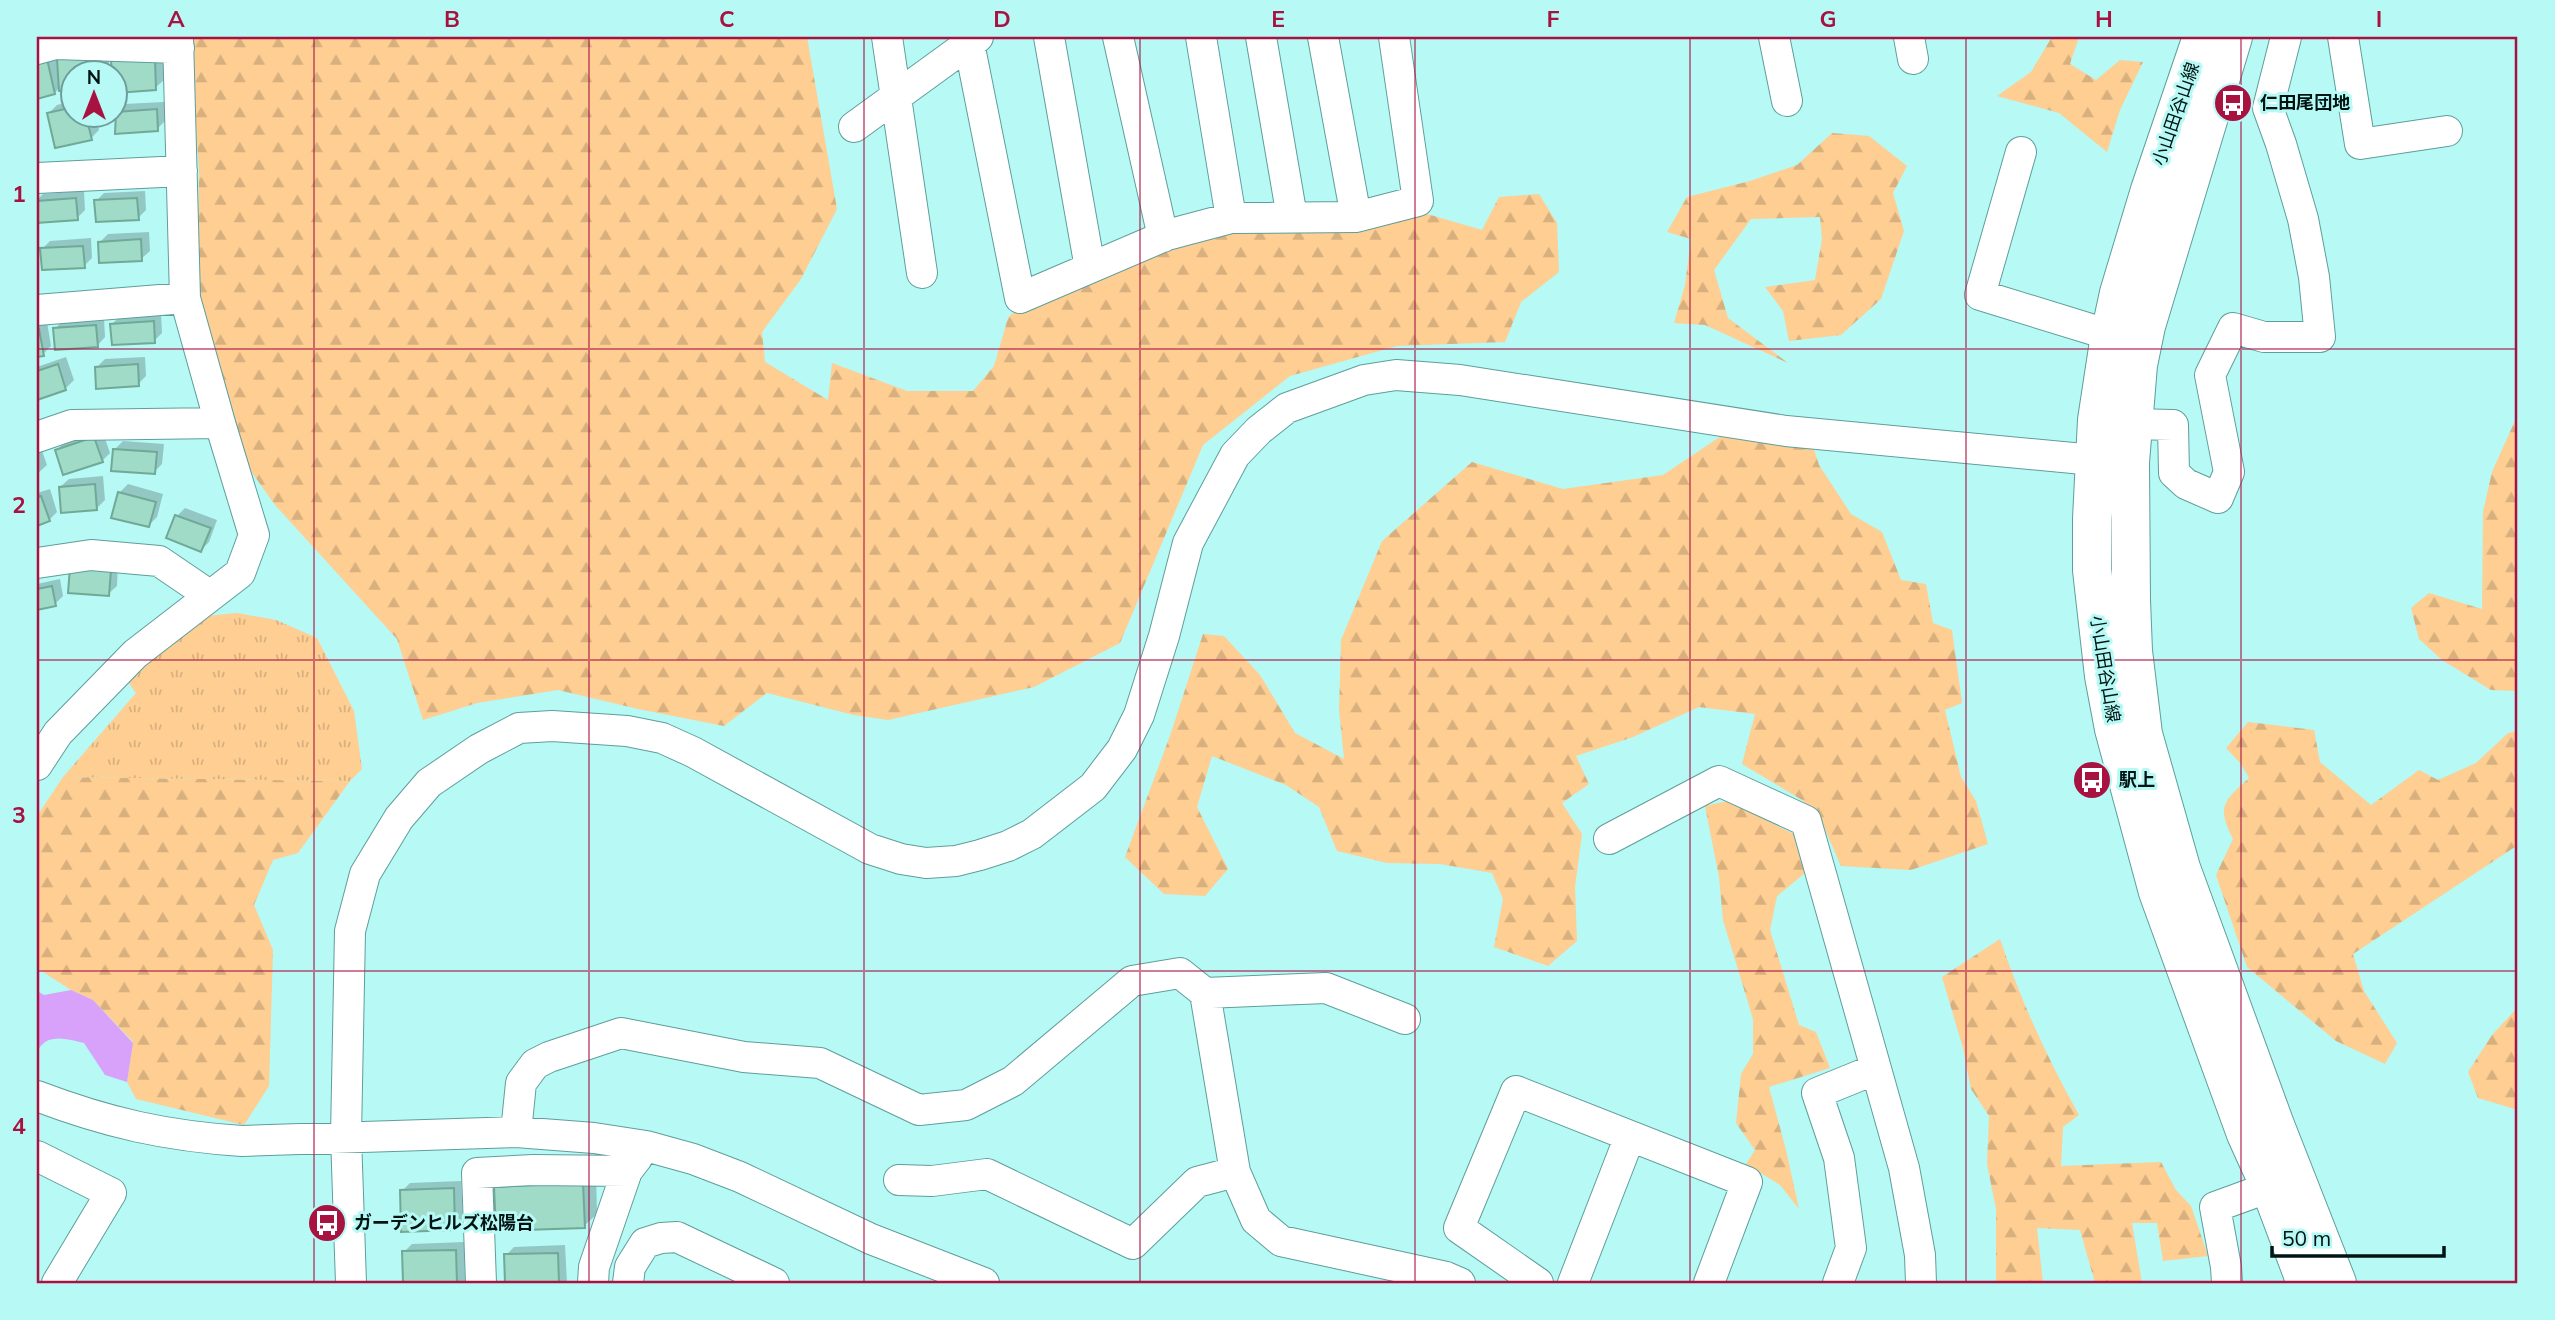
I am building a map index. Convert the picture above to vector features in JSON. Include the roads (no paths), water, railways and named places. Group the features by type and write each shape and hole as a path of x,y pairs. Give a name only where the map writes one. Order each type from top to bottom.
{"main road":[{"name":"小山田谷山線","path":"2202,37 2150,190 2119,293 2109,335 2098,420 2113,461 2131,600 2133,650 2143,734 2181,868 2283,1182 2306,1283"},
{"name":"小山田谷山線","path":"2113,461 2132,424 2138,365 2146,326 2233,37"},
{"name":"小山田谷山線","path":"2283,1182 2337,1283"}],"street":[{"path":"887,37 922,273"},
{"path":"1049,37 1090,268"},
{"path":"1118,37 1163,237"},
{"path":"1201,37 1231,218"},
{"path":"1261,37 1292,217"},
{"path":"1323,37 1356,217"},
{"path":"854,127 974,40 1020,298 1163,237 1231,218 1356,217 1418,201 1394,37"},
{"path":"1774,37 1787,101"},
{"path":"2132,424 2173,425 2174,473 2186,484 2218,498 2229,472 2210,375 2233,328 2264,337 2320,337 2314,277 2303,219 2281,144 2267,108 2286,37"},
{"path":"2343,37 2360,144 2447,131"},
{"path":"37,765 47,730 135,654 240,573 254,535 186,298 179,42 49,43"},
{"path":"2021,152 1980,295 2109,335"},
{"path":"37,178 182,172"},
{"path":"37,310 186,298"},
{"path":"351,1283 346,1136 350,931 365,874 399,818 429,783 479,748 519,728 574,726 627,731 662,738 693,752 870,849 901,859 926,863 956,861 1009,846 1053,820 1108,770 1139,715 1164,636 1188,543 1236,455 1259,430 1287,408 1322,393 1364,380 1396,375 1435,378 1786,430 2113,461"},
{"path":"37,437 72,425 220,423"},
{"path":"37,563 92,555 159,561 209,595"},
{"path":"1609,839 1719,781 1806,821 1904,1168 1920,1255 1921,1283"},
{"path":"516,1132 521,1083 535,1064 621,1033 744,1057 820,1063 919,1110 966,1105 1013,1081 1132,981 1180,973 1205,993 1326,988 1405,1019"},
{"path":"1205,993 1236,1172 1256,1220 1281,1241 1446,1277 1460,1283"},
{"path":"1838,1283 1851,1248 1839,1158 1816,1093 1876,1069"},
{"path":"1538,1283 1459,1228 1516,1091 1747,1182 1709,1283"},
{"path":"37,1096 73,1110 164,1134 242,1141 516,1132 594,1138 646,1146 693,1159 740,1177 871,1239 984,1283"},
{"path":"1573,1283 1630,1136"},
{"path":"593,1283 594,1268 627,1171 646,1146"},
{"path":"37,1156 111,1193 57,1283"},
{"path":"481,1283 477,1173 533,1170 627,1171"},
{"path":"899,1180 932,1181 987,1174 1133,1244 1197,1182 1236,1172"},
{"path":"2227,1283 2215,1208 2283,1182"},
{"path":"628,1283 630,1268 645,1243 677,1237 769,1283"}],"place":[{"name":"仁田尾団地","path":"2233,103"},
{"name":"駅上","path":"2092,780"},
{"name":"ガーデンヒルズ松陽台","path":"327,1223"}]}
